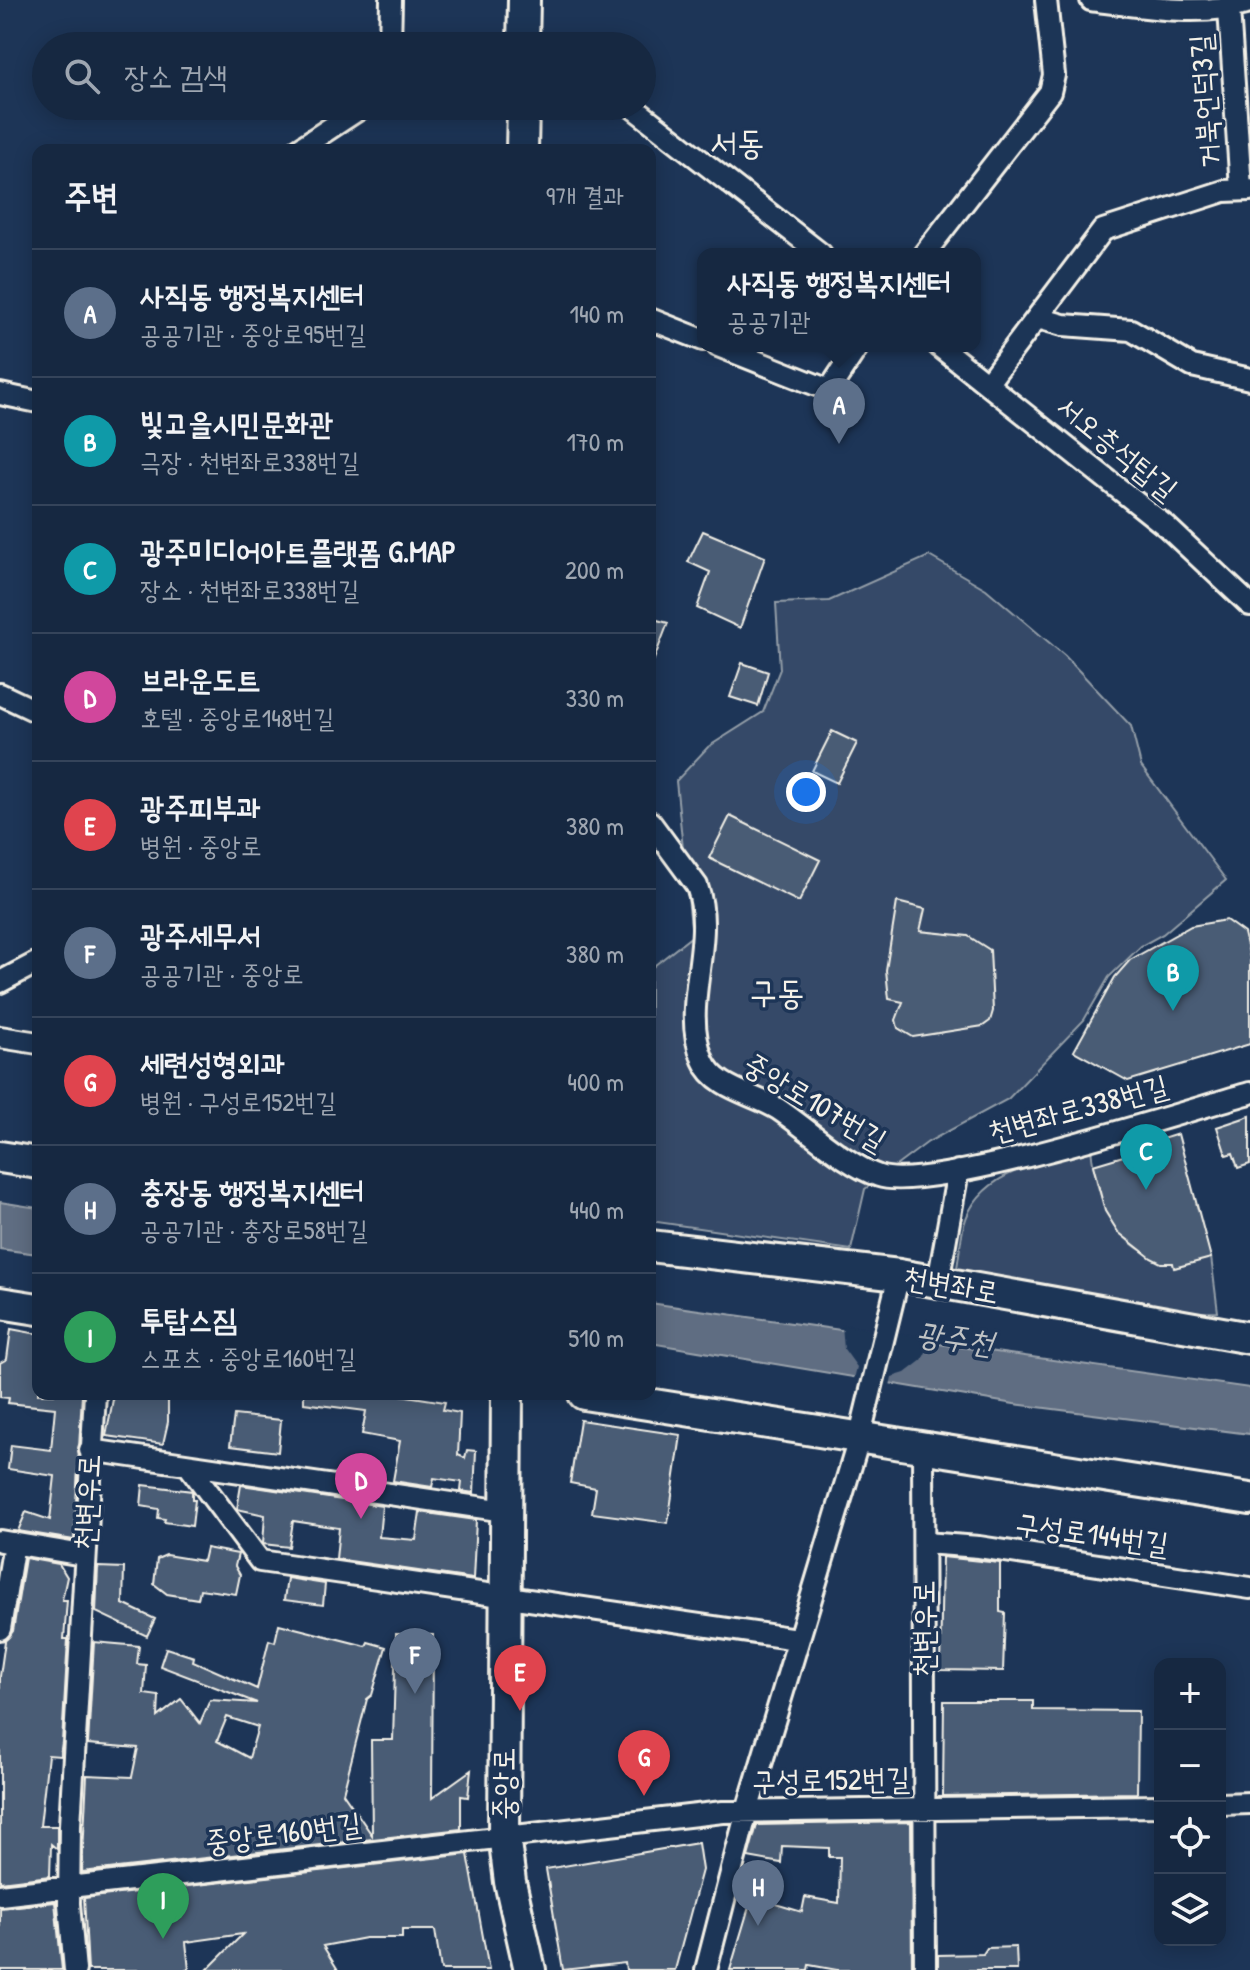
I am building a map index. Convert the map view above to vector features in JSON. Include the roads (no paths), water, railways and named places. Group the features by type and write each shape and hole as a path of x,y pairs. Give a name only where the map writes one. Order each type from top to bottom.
{"street":[{"path":"390,32 391,0"},
{"path":"523,32 524,0"},
{"path":"929,248 1050,92 1054,75 1046,0"},
{"path":"1091,0 1180,10 1229,9 1250,3"},
{"name":"거북언덕3길","path":"1229,9 1246,190"},
{"path":"306,144 343,120"},
{"path":"522,144 523,120"},
{"path":"649,120 813,248"},
{"path":"987,384 1103,230 1208,196 1246,190"},
{"path":"1038,318 1063,325 1131,330 1192,366 1250,379"},
{"path":"656,321 697,338"},
{"path":"733,352 829,390 854,352"},
{"name":"서오층석탑길","path":"947,352 1167,527 1250,605"},
{"path":"0,394 32,401"},
{"path":"0,694 32,709"},
{"name":"중앙로107번길","path":"656,830 697,886 701,898 703,925 696,1019 704,1063 725,1084 764,1100 865,1170 894,1179 920,1177"},
{"path":"0,982 32,965"},
{"path":"0,1037 32,1042"},
{"name":"천변좌로338번길","path":"920,1177 958,1171 1250,1093"},
{"path":"0,1157 32,1162"},
{"path":"938,1282 958,1171"},
{"name":"천변좌로","path":"656,1247 896,1288 938,1282 1250,1338"},
{"path":"706,1970 747,1811 860,1431 896,1288"},
{"path":"0,1303 32,1308"},
{"name":"천변우로","path":"69,1888 83,1555 94,1400"},
{"name":"중앙로","path":"507,1400 505,1838 510,1882 530,1970"},
{"path":"629,1400 860,1431 923,1449 1250,1499"},
{"name":"천변우로","path":"923,1449 925,1970"},
{"path":"90,1450 505,1511"},
{"path":"189,1466 260,1561 797,1639"},
{"path":"0,1629 7,1542 83,1555"},
{"name":"구성로144번길","path":"925,1543 979,1547 1250,1588"},
{"path":"1226,1804 1250,1803"},
{"name":"구성로152번길","path":"505,1838 747,1811 1154,1806"},
{"name":"중앙로160번길","path":"0,1895 505,1838"},
{"path":"69,1888 75,1970"}],"place":[{"name":"사직동 행정복지센터","path":"839,444"},
{"name":"빛고을시민문화관","path":"1173,1011"},
{"name":"광주미디어아트플랫폼 G.MAP","path":"1146,1190"},
{"name":"브라운도트","path":"361,1519"},
{"name":"광주세무서","path":"415,1694"},
{"name":"광주피부과","path":"520,1711"},
{"name":"세련성형외과","path":"644,1796"},
{"name":"충장동 행정복지센터","path":"758,1926"},
{"name":"투탑스짐","path":"163,1939"}],"district":[{"name":"서동","path":"737,142"},
{"name":"구동","path":"777,992"}],"water label":[{"name":"광주천","path":"955,1338"}]}
